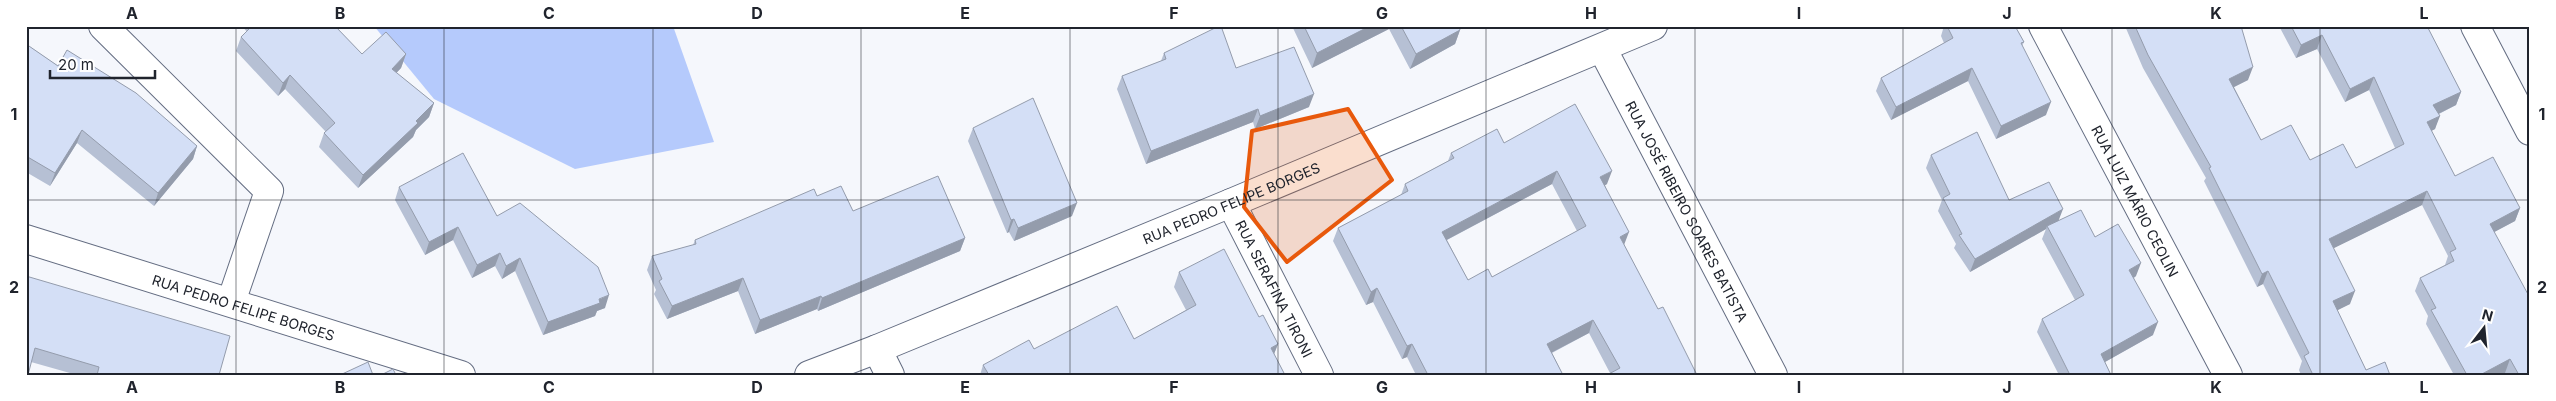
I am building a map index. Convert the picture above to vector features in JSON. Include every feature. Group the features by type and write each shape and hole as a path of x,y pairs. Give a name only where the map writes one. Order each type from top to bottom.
{"street":[{"path":"103,26 269,191 231,302"},
{"name":"RUA PEDRO FELIPE BORGES","path":"809,375 877,349 1231,203 1653,26"},
{"name":"RUA LUIZ MÁRIO CEOLIN","path":"2043,26 2228,375"},
{"path":"2475,26 2530,131"},
{"name":"RUA JOSÉ RIBEIRO SOARES BATISTA","path":"1602,48 1772,375"},
{"name":"RUA SERAFINA TIRONI","path":"1231,203 1319,375"},
{"name":"RUA PEDRO FELIPE BORGES","path":"26,238 461,375"},
{"path":"877,349 890,375"}],"highlighted area":[{"path":"1348,109 1392,180 1287,262 1244,207 1252,131"}],"shaded area":[{"path":"374,26 673,26 714,142 575,169 434,99"}],"building":[{"path":"252,26 335,26 362,54 386,32 406,54 392,69 434,103 416,121 418,123 363,175 324,133 335,123 290,75 283,83 241,37"},
{"path":"1221,26 1236,68 1294,47 1314,94 1260,116 1258,109 1151,151 1122,76 1166,59 1164,53"},
{"path":"1304,26 1370,26 1317,53"},
{"path":"1401,26 1459,26 1460,30 1416,54"},
{"path":"1947,26 2015,26 2024,42 2021,43 2051,102 2001,126 1972,68 1896,107 1881,78 1953,38"},
{"path":"2135,26 2241,26 2253,67 2229,79 2261,140 2291,125 2310,160 2343,144 2356,168 2404,144 2374,77 2350,89 2322,35 2301,45 2291,26 2427,26 2461,92 2433,105 2440,116 2427,122 2455,176 2493,157 2520,208 2490,224 2530,298 2530,375 2519,375 2510,359 2480,375 2467,375 2431,310 2436,308 2420,278 2454,261 2450,252 2456,249 2427,191 2329,239 2355,291 2333,301 2366,370 2385,362 2390,375 2313,375 2304,356 2309,353 2268,271 2262,274 2209,168 2211,167 2148,55"},
{"path":"26,44 58,66 67,50 136,93 197,146 158,193 82,130 55,173 26,156"},
{"path":"1033,98 1077,203 1018,228 1014,219 1011,220 973,128"},
{"path":"1575,104 1612,171 1600,177 1629,232 1620,237 1658,309 1663,307 1697,375 1607,375 1620,368 1593,320 1547,344 1563,375 1428,375 1412,344 1407,346 1377,288 1371,292 1338,228 1408,191 1405,184 1454,158 1451,153 1497,129 1504,143","holes":["1557,171 1586,226 1492,277 1488,269 1468,280 1442,232"]},
{"path":"1977,132 2009,200 2049,182 2063,209 1975,259 1959,235 1962,234 1943,198 1950,194 1931,155"},
{"path":"463,153 497,216 520,203 598,267 609,295 599,299 600,303 548,322 520,258 506,266 500,253 477,265 458,227 429,242 399,187"},
{"path":"938,176 965,238 822,298 821,296 760,320 743,278 672,306 659,281 662,279 652,256 696,244 695,240 814,189 817,196 841,186 853,211"},
{"path":"2081,210 2095,237 2118,224 2141,263 2129,270 2158,322 2101,354 2111,375 2070,375 2042,319 2084,295 2047,226"},
{"path":"1224,249 1259,317 1263,315 1278,344 1271,348 1285,375 989,375 983,365 1029,340 1034,349 1117,306 1134,339 1196,305 1179,272"},
{"path":"26,276 230,336 219,375 97,375 99,367 35,348 28,375 26,375"},
{"path":"368,362 373,375 340,375"},
{"path":"393,369 396,375 381,375"}]}
